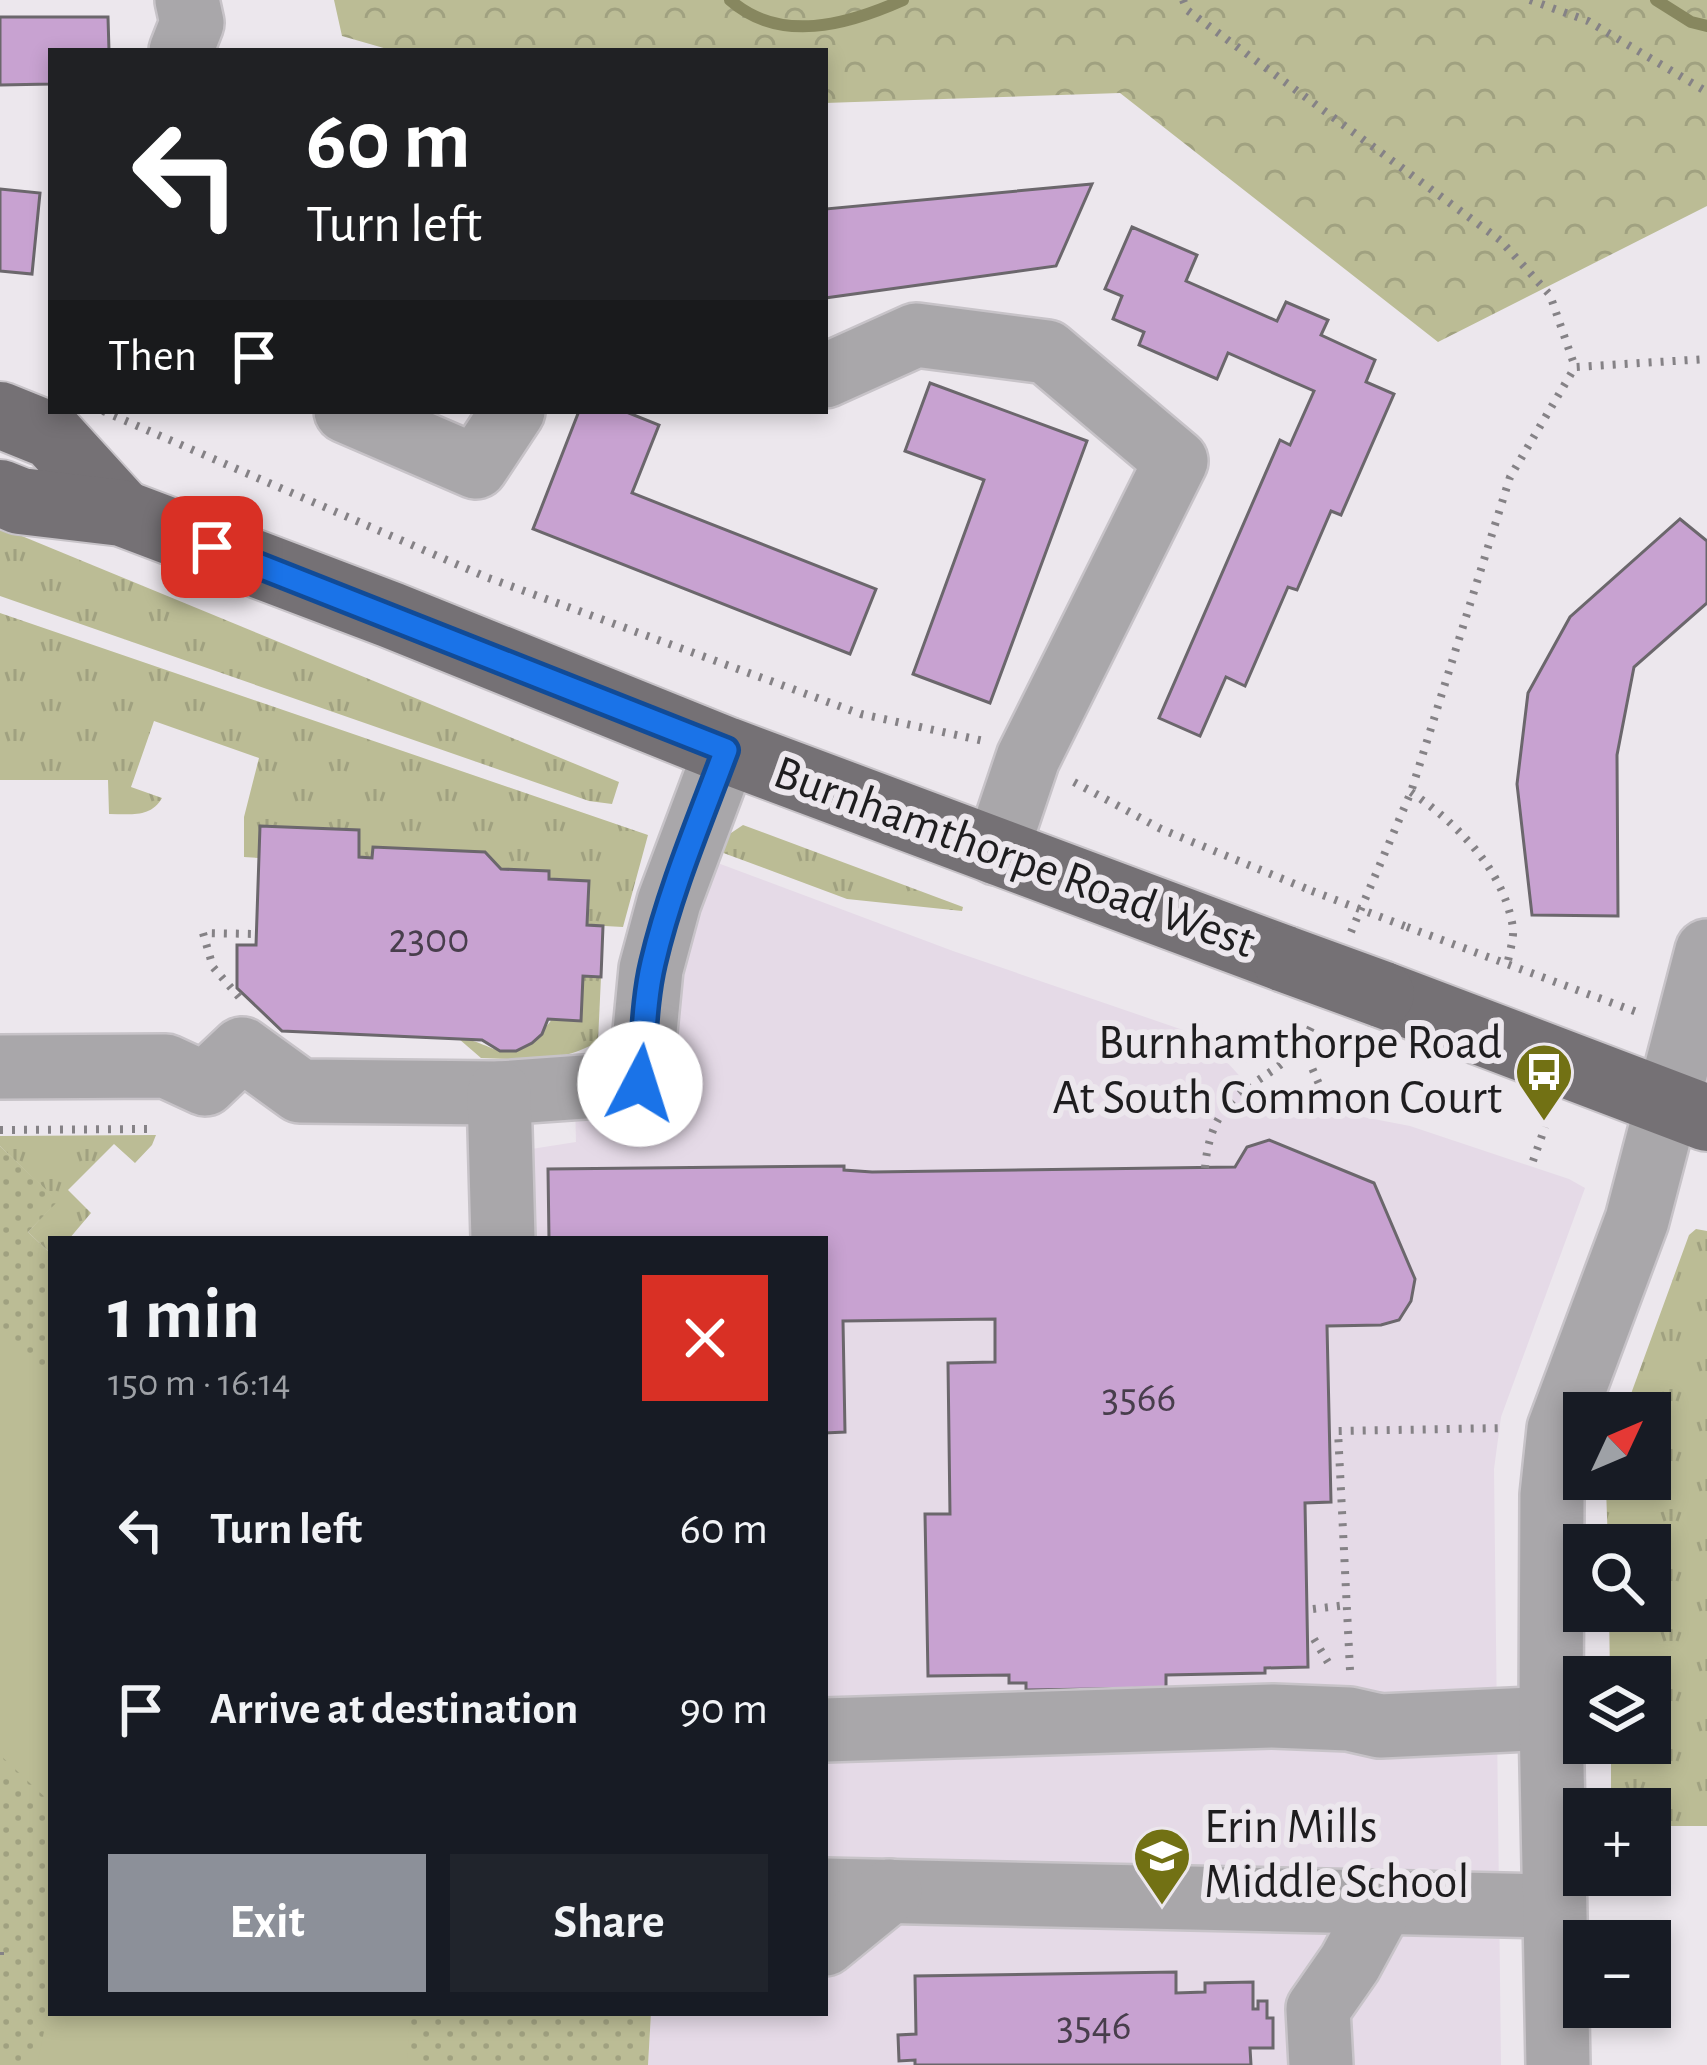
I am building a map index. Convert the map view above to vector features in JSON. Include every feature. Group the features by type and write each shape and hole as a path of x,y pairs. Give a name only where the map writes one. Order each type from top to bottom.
{"main road":[{"name":"Burnhamthorpe Road West","path":"0,415 52,436 122,513"},
{"name":"Burnhamthorpe Road West","path":"0,493 20,501 122,513 392,615 726,750 1687,1111"}],"street":[{"path":"182,48 192,23 187,0"},
{"path":"828,375 916,335 1047,352 1176,461 1028,758 996,853"},
{"path":"353,414 476,467 511,414"},
{"path":"0,1067 166,1066 205,1084 242,1048 300,1091 499,1093 640,1084 652,969 669,902 726,750"},
{"path":"1558,2065 1551,1718 1552,1495 1559,1429 1637,1220 1687,1111 1707,951"},
{"path":"499,1093 503,1236"},
{"path":"828,1730 1273,1716 1349,1719 1381,1726 1551,1718"},
{"path":"828,1891 1554,1906"},
{"path":"828,1942 890,1891"},
{"path":"1321,2065 1318,2009 1382,1904"}],"path":[{"path":"1183,0 1187,10 1500,240 1550,295 1575,367 1510,477 1411,792 1303,1047 1219,1114 1208,1136 1205,1168"},
{"path":"1530,0 1588,21 1707,92"},
{"path":"1575,367 1707,359"},
{"path":"110,414 486,577 861,714 985,741 1028,758 1161,829 1407,928 1648,1016"},
{"path":"1411,792 1443,814 1474,846 1502,893 1514,931 1507,966"},
{"path":"247,1004 213,967 203,933 256,934"},
{"path":"1303,1047 1325,1098"},
{"path":"1533,1161 1545,1127"},
{"path":"0,1130 149,1129"},
{"path":"1349,1719 1338,1431 1505,1428"},
{"path":"1313,1609 1347,1605"}],"shaded area":[{"path":"715,862 1183,1030 1214,1048 1259,1097 1410,1126 1585,1188 1501,1417 1494,1469 1501,2065 648,2065 651,2016 828,2016 828,1236 525,1236 525,1150 576,1142 575,1104"}],"green space":[{"path":"334,0 1707,0 1707,206 1438,342 1120,93 828,103 828,48 384,48 342,36"},
{"path":"0,527 619,782 612,804 589,801 0,596"},
{"path":"0,613 648,835 623,927 587,925 549,879 548,871 501,869 485,852 373,847 372,858 359,857 359,830 261,826 259,858 244,857 244,817 259,758 154,721 131,787 162,798 146,812 109,814 108,780 0,780"},
{"path":"743,825 963,907 962,911 847,899 718,851 728,835"},
{"path":"583,976 601,977 598,1041 585,1048 541,1058 481,1058 459,1039 503,1051 527,1044"},
{"path":"156,1135 135,1163 114,1144 68,1190 91,1213 72,1236 48,1236 48,1251 28,1232 57,1201 0,1146 0,1136"},
{"path":"0,1146 58,1201 28,1232 48,1251 48,2016 651,2016 648,2065 0,2065"},
{"path":"1696,1229 1707,1231 1707,1826 1671,1826 1671,1788 1611,1788 1611,1764 1671,1764 1671,1656 1610,1656 1609,1632 1671,1632 1671,1524 1607,1524 1607,1500 1671,1500 1671,1392 1632,1392 1689,1235"},
{"path":"0,1330 48,1375 48,1800 0,1755"},
{"path":"48,2012 48,2016 410,2016 407,2065 37,2065"}],"building":[{"path":"0,17 108,17 109,48 48,48 48,84 0,85"},
{"path":"1092,184 1056,266 828,298 828,209"},
{"path":"0,189 40,193 32,274 0,271"},
{"path":"1132,227 1197,255 1186,281 1277,321 1286,302 1328,320 1321,335 1375,360 1366,382 1394,394 1341,515 1331,511 1297,590 1288,587 1245,686 1226,677 1200,736 1159,718 1280,440 1290,445 1314,391 1228,353 1217,379 1139,345 1144,332 1113,319 1122,296 1105,289"},
{"path":"930,383 1087,441 990,703 913,674 984,480 905,451"},
{"path":"578,414 632,414 659,425 632,493 876,589 850,654 533,529"},
{"path":"1680,519 1707,541 1707,603 1634,667 1617,755 1618,916 1532,915 1517,784 1528,693 1570,617"},
{"path":"260,826 359,830 359,857 372,858 373,847 485,852 501,869 549,871 549,879 589,881 587,925 603,926 601,977 583,976 581,1021 548,1019 542,1034 516,1051 500,1051 482,1040 282,1031 237,988 237,945 256,945"},
{"path":"1269,1140 1374,1183 1415,1279 1411,1301 1399,1320 1327,1326 1331,1502 1305,1503 1308,1667 1166,1675 1166,1688 1026,1690 1026,1683 1009,1683 1009,1675 928,1676 925,1514 950,1514 948,1363 995,1362 995,1319 843,1321 845,1432 828,1433 828,1236 549,1236 548,1169 844,1166 844,1170 872,1172 1235,1167 1247,1147"},
{"path":"1176,1972 1176,1993 1205,1992 1205,1983 1253,1982 1253,2009 1258,2009 1258,2001 1267,2001 1267,2018 1273,2018 1273,2048 1250,2048 1251,2065 915,2065 915,2060 899,2061 898,2035 916,2034 915,1976"}],"waterway":[{"path":"730,0 749,14 792,26 837,23 903,0"},
{"path":"1656,0 1691,22 1707,26"}],"place":[{"name":"Burnhamthorpe Road At South Common Court","path":"1544,1123"},
{"name":"Erin Mills Middle School","path":"1162,1907"}],"route":[{"path":"212,547 726,750 660,935 640,1084"}]}
